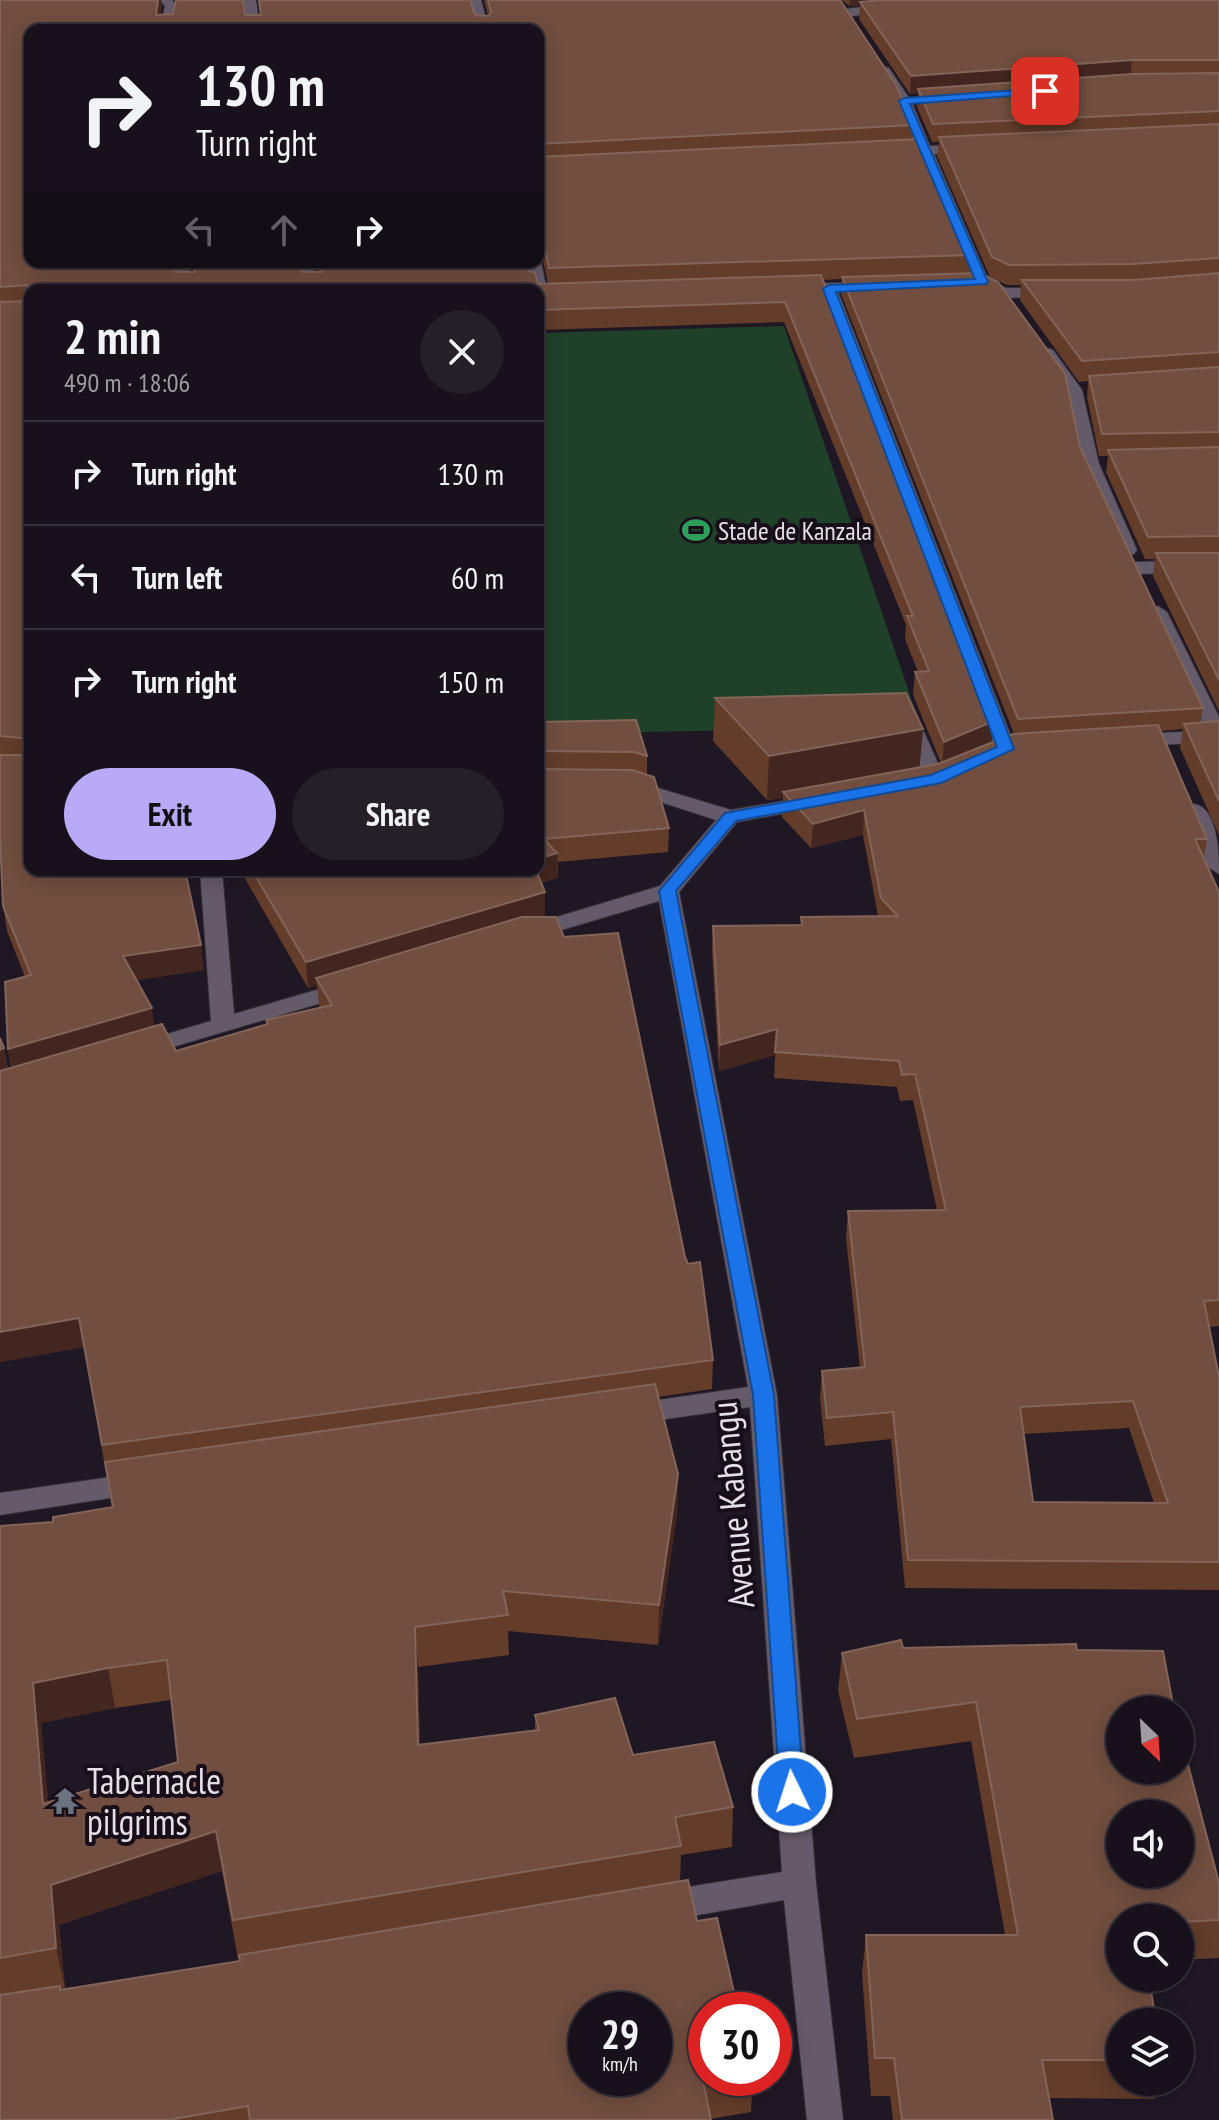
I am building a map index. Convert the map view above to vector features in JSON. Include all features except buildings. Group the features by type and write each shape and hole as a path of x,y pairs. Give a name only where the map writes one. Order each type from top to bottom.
{"street":[{"path":"166,0 171,6 167,24"},
{"path":"250,0 253,24"},
{"path":"475,0 481,24"},
{"path":"846,15 910,5"},
{"path":"879,63 904,101 974,282 1003,293 1067,293"},
{"path":"904,101 919,100"},
{"path":"878,153 987,147"},
{"path":"784,290 890,286"},
{"path":"829,289 1006,751"},
{"path":"1003,293 1021,318"},
{"path":"1039,342 1081,390 1098,464 1143,582 1219,736 1166,746 1116,742"},
{"path":"1143,582 1219,566"},
{"path":"906,784 942,776 914,732"},
{"path":"602,785 634,785 730,817 833,798"},
{"path":"1188,796 1219,867"},
{"path":"504,940 668,891 730,817"},
{"path":"211,876 223,1025"},
{"name":"Avenue Kabangu","path":"668,891 763,1395 799,1883 825,2120"},
{"path":"119,1055 371,980"},
{"path":"607,1417 763,1395"},
{"path":"0,1504 171,1479"},
{"path":"626,1912 799,1883"}],"green space":[{"name":"Stade de Kanzala","path":"784,326 921,727 544,734 544,333"}],"place":[{"name":"Stade de Kanzala","path":"696,530"},
{"name":"Tabernacle pilgrims","path":"65,1801"}],"route":[{"path":"792,1792 763,1395 668,891 730,817 935,779 1006,749 829,289 982,282 904,101 1045,91"}]}
